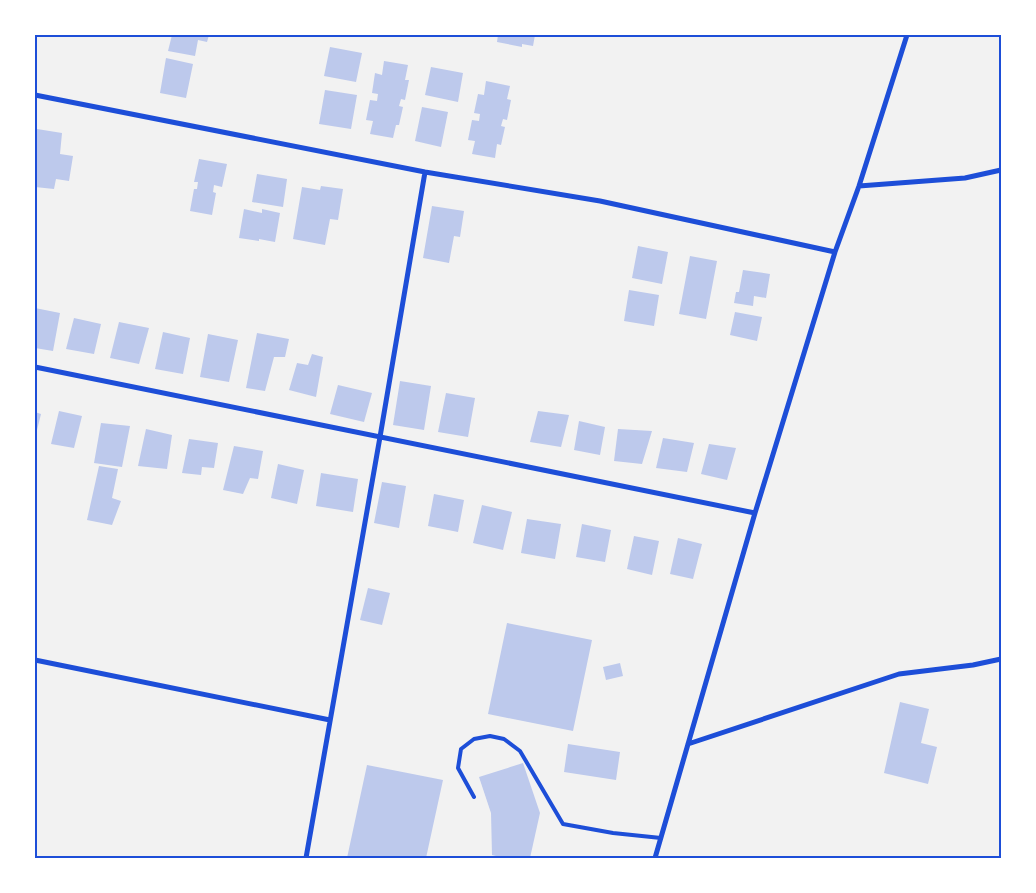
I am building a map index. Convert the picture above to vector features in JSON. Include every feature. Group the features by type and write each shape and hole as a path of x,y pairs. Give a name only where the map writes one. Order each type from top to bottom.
{"street":[{"path":"655,858 755,513 835,252 859,186 907,35"},
{"path":"35,95 425,172 600,201 835,252"},
{"path":"859,186 965,178 1001,170"},
{"path":"306,858 425,172"},
{"path":"35,366 755,513"},
{"path":"688,744 899,674 1001,659"},
{"path":"35,660 330,720"}],"lane":[{"path":"474,797 458,768 461,750 474,739 490,736 504,740 520,751 563,824 614,833 661,838"}],"building":[{"path":"172,35 209,35 207,42 198,40 195,56 168,51"},
{"path":"498,35 535,35 533,46 522,44 522,47 497,42"},
{"path":"330,47 362,53 356,82 324,76"},
{"path":"166,58 193,64 186,98 160,93"},
{"path":"384,61 408,65 405,80 409,80 405,100 401,99 399,106 403,107 399,125 396,125 393,138 370,134 373,121 366,120 370,100 377,101 378,94 372,93 375,73 382,75"},
{"path":"431,67 463,73 458,102 425,95"},
{"path":"486,81 510,86 507,99 511,100 507,120 503,119 501,126 505,127 501,145 497,144 495,158 472,154 475,141 468,140 472,120 479,121 480,114 474,113 478,94 484,95"},
{"path":"325,90 357,95 351,129 319,124"},
{"path":"422,107 448,112 441,147 415,141"},
{"path":"37,129 62,133 60,154 73,156 69,181 56,179 54,189 35,187"},
{"path":"199,159 227,164 222,187 214,185 213,192 216,193 212,215 190,211 194,189 197,189 198,182 194,182"},
{"path":"257,174 287,179 283,207 252,202"},
{"path":"321,186 343,189 338,220 330,219 325,245 293,239 302,187 320,190"},
{"path":"432,206 464,211 460,237 454,236 449,263 423,258"},
{"path":"244,209 262,213 262,209 280,213 275,242 239,238"},
{"path":"638,246 668,252 662,284 632,278"},
{"path":"690,256 717,261 706,319 679,314"},
{"path":"743,270 770,274 766,298 754,296 753,306 734,303 736,292 739,292"},
{"path":"629,290 659,295 654,326 624,321"},
{"path":"35,308 60,313 53,351 35,348"},
{"path":"735,312 762,317 757,341 730,335"},
{"path":"74,318 101,324 94,354 66,349"},
{"path":"119,322 149,328 139,364 110,358"},
{"path":"163,332 190,338 183,374 155,369"},
{"path":"257,333 289,339 285,357 274,357 265,391 246,388"},
{"path":"208,334 238,340 229,382 200,377"},
{"path":"312,354 323,357 316,397 289,390 297,363 308,365"},
{"path":"400,381 431,386 424,430 393,425"},
{"path":"338,385 372,393 364,422 330,414"},
{"path":"446,393 475,398 468,437 438,432"},
{"path":"59,411 82,416 74,448 51,444"},
{"path":"538,411 569,415 561,447 530,442"},
{"path":"35,412 41,414 36,434 35,434"},
{"path":"579,421 605,427 600,455 574,450"},
{"path":"101,423 130,426 122,467 94,463"},
{"path":"146,429 172,435 167,469 138,466"},
{"path":"618,429 652,431 642,464 614,461"},
{"path":"663,438 694,443 687,472 656,468"},
{"path":"189,439 218,443 214,468 202,467 201,475 182,473"},
{"path":"709,444 736,448 727,480 701,474"},
{"path":"234,446 263,451 258,479 250,478 243,494 223,490"},
{"path":"278,464 304,470 297,504 271,498"},
{"path":"99,466 118,469 112,498 121,501 112,525 87,520"},
{"path":"321,473 358,479 353,512 316,506"},
{"path":"382,482 406,486 399,528 374,523"},
{"path":"434,494 464,500 458,532 428,526"},
{"path":"482,505 512,512 503,550 473,543"},
{"path":"527,519 561,524 555,559 521,553"},
{"path":"582,524 611,530 605,562 576,557"},
{"path":"634,536 659,541 652,575 627,569"},
{"path":"678,538 702,544 693,579 670,574"},
{"path":"368,588 390,593 382,625 360,620"},
{"path":"507,623 592,640 573,731 488,714"},
{"path":"620,663 623,676 606,680 603,667"},
{"path":"900,702 929,709 921,743 937,747 928,784 884,773"},
{"path":"568,744 620,752 616,780 564,772"},
{"path":"523,763 540,813 530,858 504,858 492,855 491,813 479,777"},
{"path":"367,765 443,780 426,858 347,858"}]}
